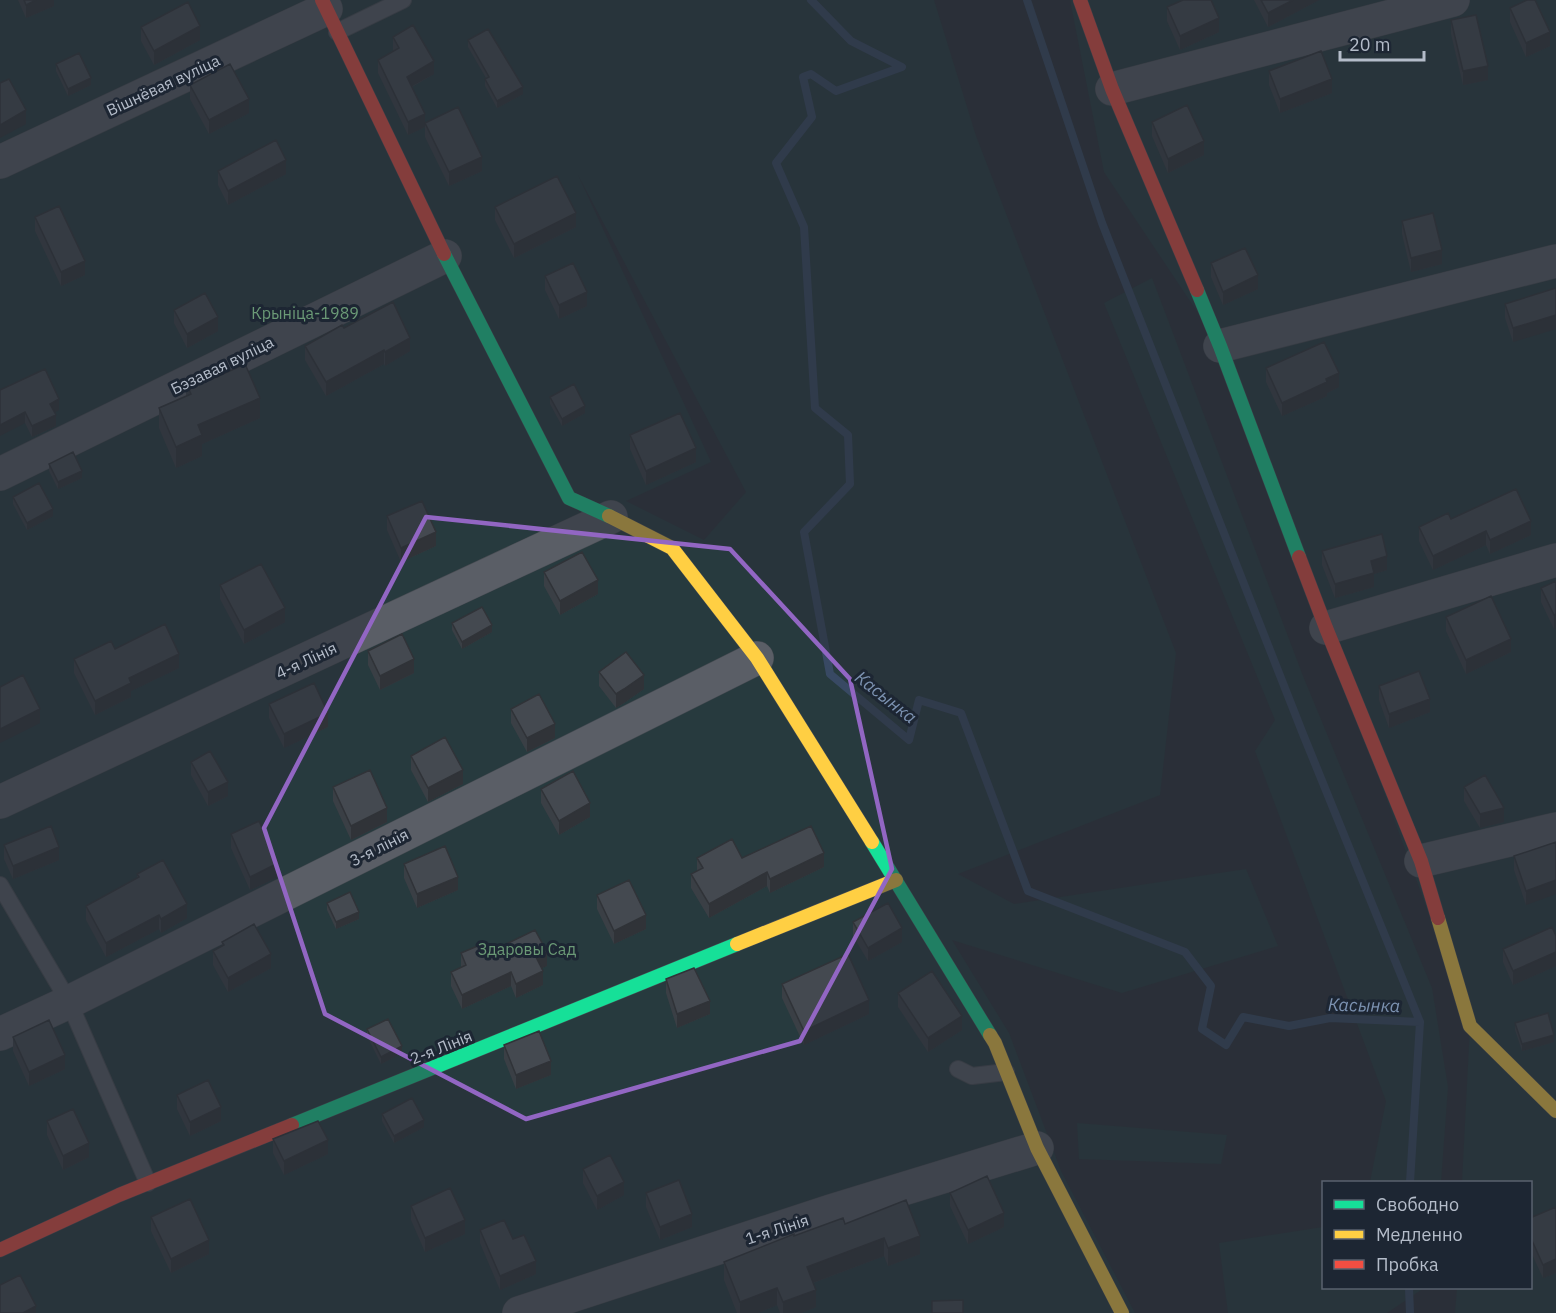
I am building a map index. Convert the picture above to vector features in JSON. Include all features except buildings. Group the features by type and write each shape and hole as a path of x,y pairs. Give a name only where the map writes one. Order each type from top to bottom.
{"street":[{"path":"1080,0 1112,89 1220,346 1326,628 1421,861 1470,1026 1556,1111"},
{"path":"1112,89 1453,0"},
{"name":"Вішнёвая вуліца","path":"0,162 328,14"},
{"path":"328,14 445,256 569,498 672,548 757,658 995,1043 1037,1148 1122,1313"},
{"name":"Бэзавая вуліца","path":"0,474 445,256"},
{"path":"1220,346 1556,261"},
{"name":"4-я Лінія","path":"0,802 611,517"},
{"path":"1326,628 1556,560"},
{"path":"0,780 276,652 359,634"},
{"name":"3-я лінія","path":"0,1034 69,1002 757,658"},
{"path":"1421,861 1556,829"},
{"name":"2-я Лінія","path":"0,1250 148,1183 896,880"},
{"name":"1-я Лінія","path":"519,1313 831,1211 1037,1148"}],"lane":[{"path":"328,14 404,0"},
{"path":"0,885 69,1002 148,1183"},
{"path":"958,1069 972,1076 1006,1072"}],"highlighted area":[{"path":"426,517 730,549 850,679 892,869 800,1041 526,1119 325,1014 264,828"}],"green space":[{"path":"0,0 934,0 976,136 1176,653 1160,795 958,874 1014,904 1246,869 1278,946 1122,993 952,940 1009,1033 1061,1171 1135,1313 0,1313","holes":["578,175 746,492 704,540 626,501 711,462"]},
{"path":"1070,0 1556,0 1556,1313 1455,1313 1457,1289 1532,1289 1532,1181 1462,1181 1470,1026 1220,346 1104,172"},
{"path":"1152,278 1303,676 1432,988 1448,1087 1441,1181 1370,1181 1386,1101 1255,751 1275,720 1104,303"},
{"path":"1077,1123 1227,1135 1221,1164 1079,1159"},
{"path":"1322,1227 1322,1289 1423,1289 1387,1313 1228,1313 1219,1243"}],"waterway":[{"name":"Касынка","path":"811,0 851,41 902,67 836,91 811,74 803,77 812,117 776,163 804,227 815,408 848,435 850,484 804,532 830,674 909,740 919,700 961,713 1028,891 1185,952 1211,986 1202,1029 1226,1045 1243,1017 1289,1026 1330,1018 1420,1022 1410,1181"},
{"path":"1027,0 1102,223 1303,734 1420,1022"},
{"name":"Касынка","path":"1409,1289 1410,1313"}],"traffic: fast":[{"path":"444,254 569,498 609,516"},
{"path":"1197,290 1299,557"},
{"path":"872,842 990,1035"},
{"path":"292,1125 737,944"}],"traffic: slow":[{"path":"609,516 672,548 757,658 872,842"},
{"path":"737,944 896,880"},
{"path":"1438,918 1470,1026 1556,1111"},
{"path":"990,1035 1037,1148 1122,1313"}],"traffic: jam":[{"path":"322,0 444,254"},
{"path":"1080,0 1112,89 1197,290"},
{"path":"1299,557 1421,861 1438,918"},
{"path":"0,1250 119,1195 292,1125"}],"park label":[{"name":"Крыніца-1989","path":"305,313"},
{"name":"Здаровы Сад","path":"527,949"}]}
